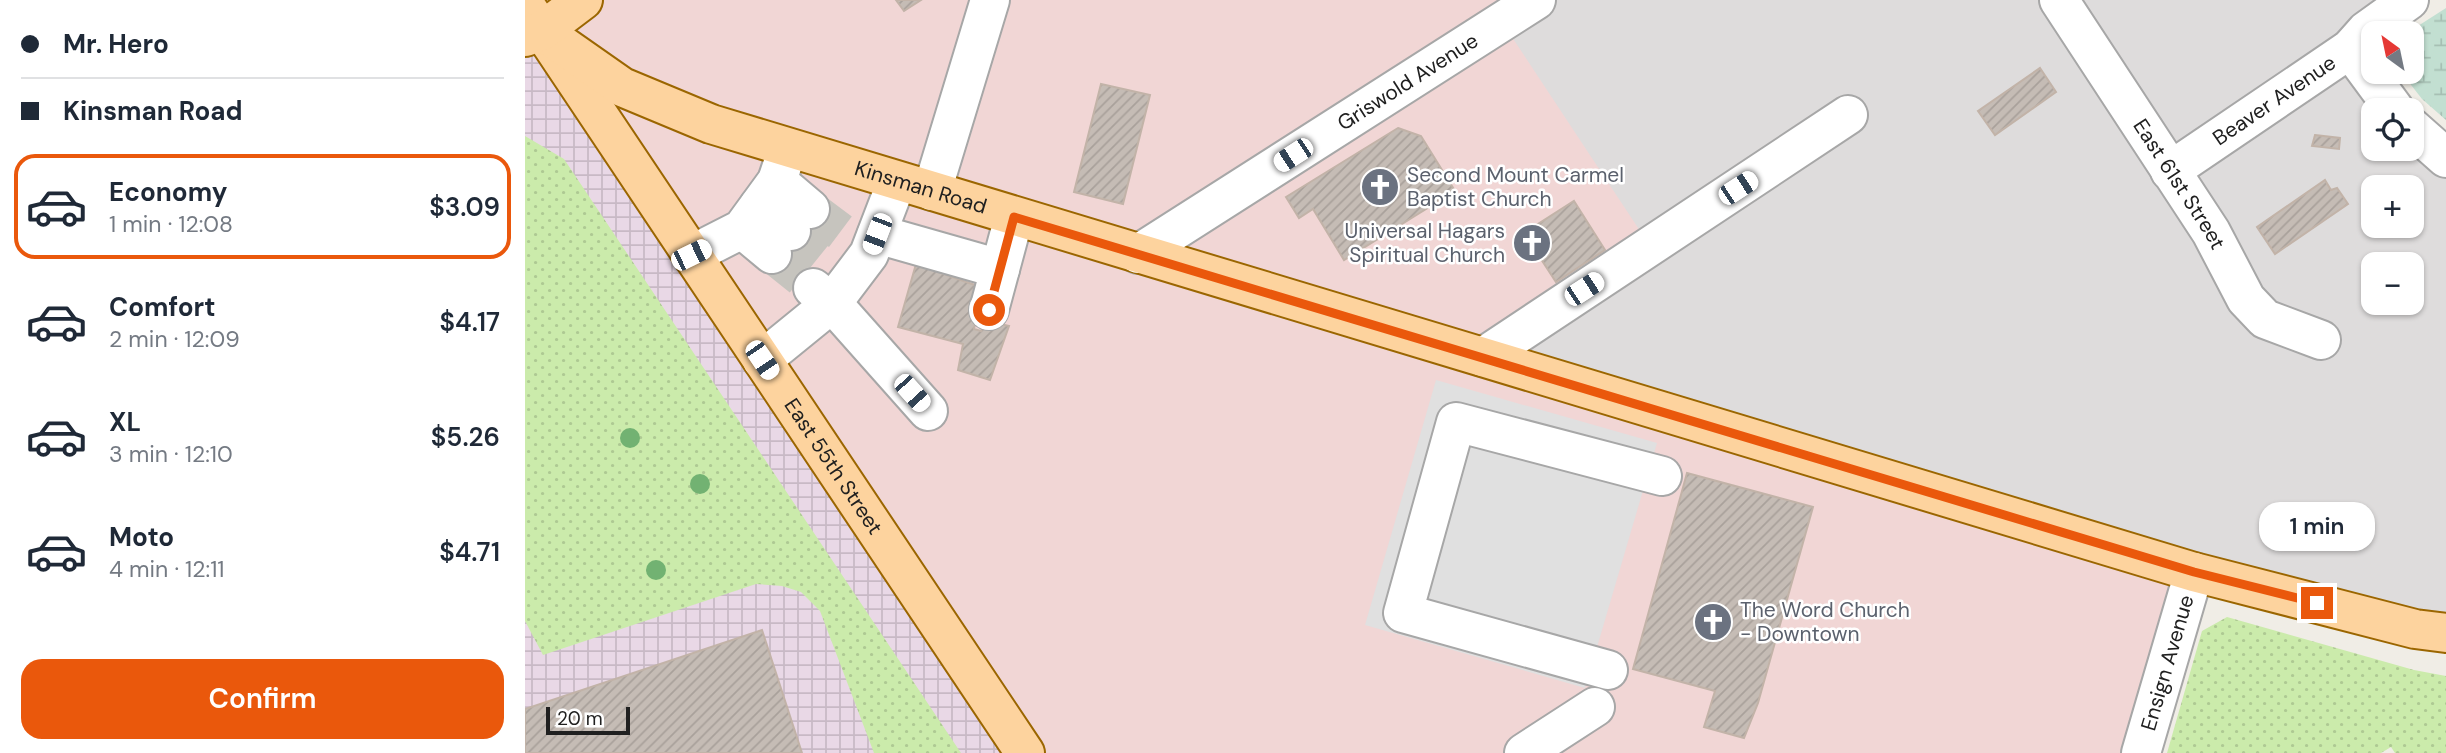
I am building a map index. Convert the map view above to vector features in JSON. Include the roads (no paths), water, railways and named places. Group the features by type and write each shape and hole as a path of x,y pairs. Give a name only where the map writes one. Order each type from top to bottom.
{"main road":[{"path":"531,24 583,0"},
{"name":"Kinsman Road","path":"531,24 622,87 711,124 767,191 915,186 2194,572 2415,629 2446,633"},
{"name":"East 55th Street","path":"531,24 691,255 1025,753"}],"street":[{"path":"762,360 915,186 990,0"},
{"name":"Griswold Avenue","path":"1138,254 1536,0"},
{"name":"East 61st Street","path":"2059,0 2211,232 2246,299 2265,319 2321,340"},
{"name":"Beaver Avenue","path":"2170,171 2350,49 2392,4"},
{"path":"2350,49 2386,98"},
{"path":"1483,356 1848,115"},
{"path":"2424,139 2446,158"},
{"path":"767,191 791,231 767,191"},
{"path":"691,255 767,191"},
{"path":"989,310 1014,217"},
{"path":"846,265 1000,269"},
{"path":"846,265 928,411"},
{"path":"1608,670 1403,613 1456,422 1662,475"},
{"name":"Ensign Avenue","path":"2141,753 2194,572"},
{"path":"1524,753 1594,707"}],"tunnel":[{"path":"810,209 850,239"},
{"path":"791,231 831,263"},
{"path":"772,254 812,286"}],"place":[{"name":"Second Mount Carmel Baptist Church","path":"1380,187"},
{"name":"Universal Hagars Spiritual Church","path":"1532,243"},
{"name":"The Word Church - Downtown","path":"1713,622"}]}
